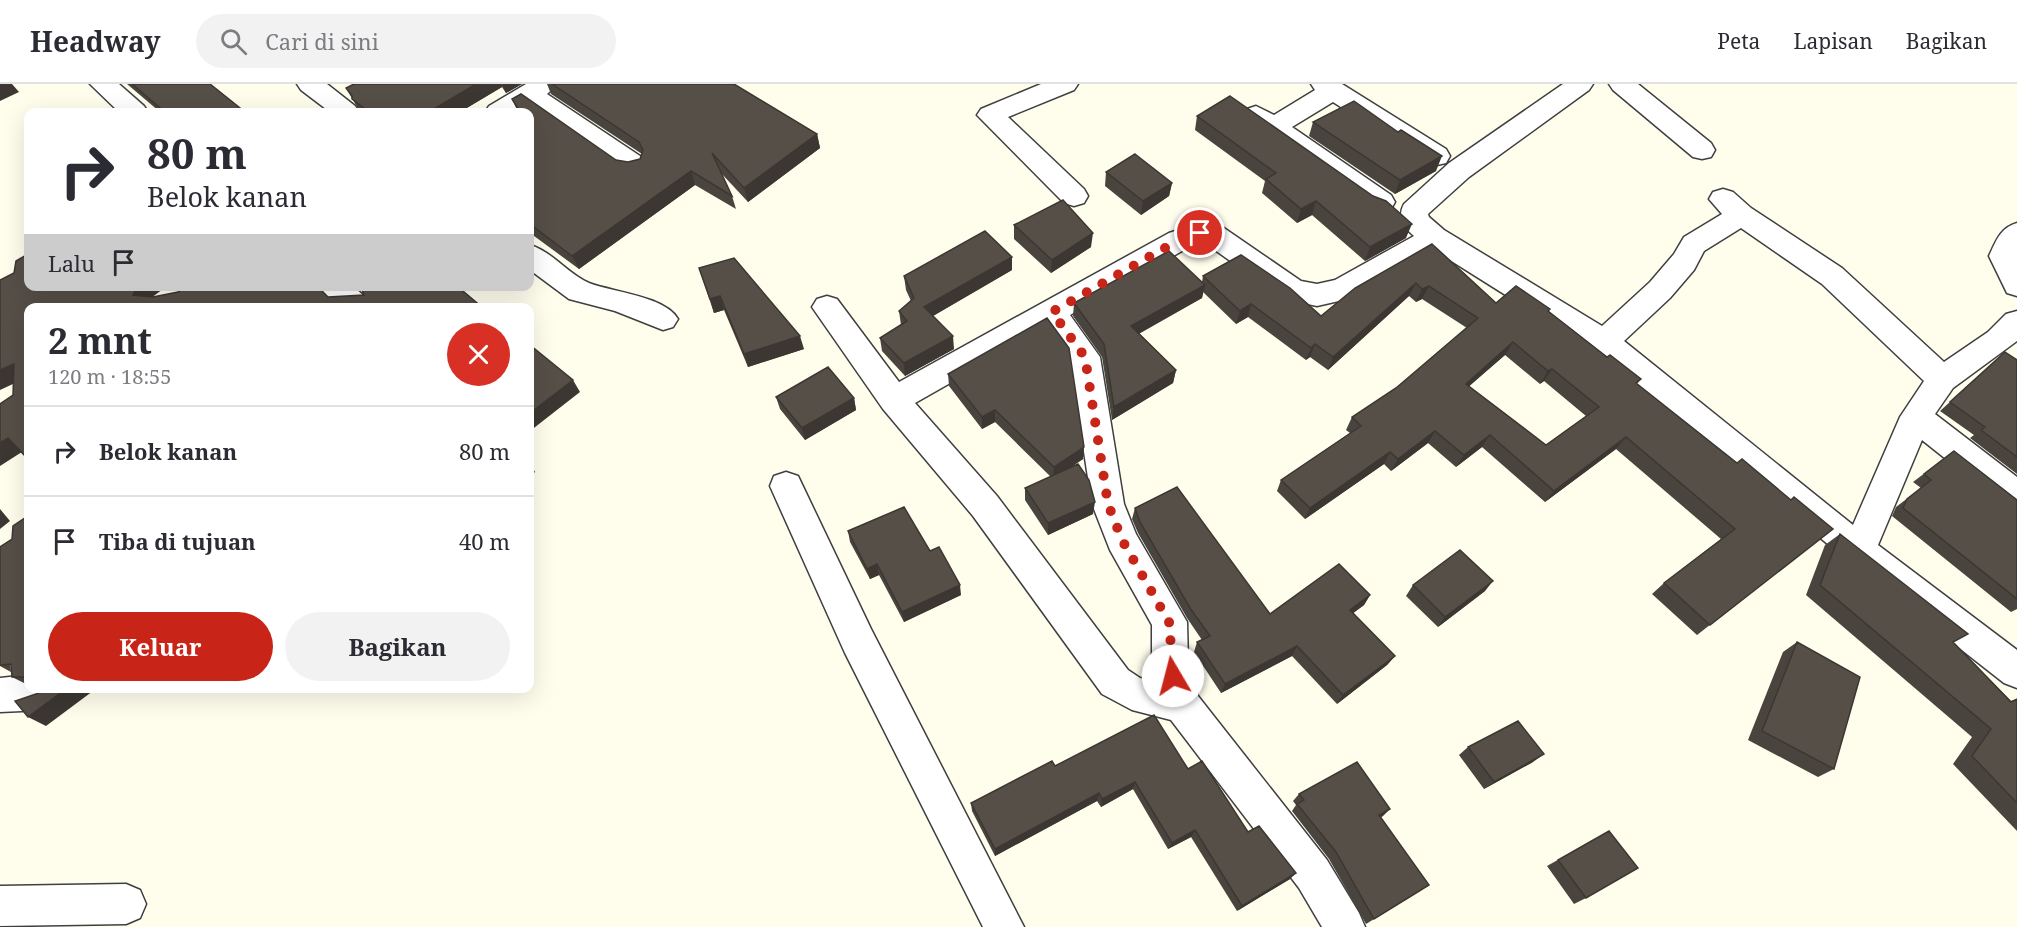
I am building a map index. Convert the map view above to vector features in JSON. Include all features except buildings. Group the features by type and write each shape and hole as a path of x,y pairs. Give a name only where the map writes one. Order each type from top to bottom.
{"street":[{"path":"103,84 130,108"},
{"path":"310,84 344,101"},
{"path":"1065,84 990,115 1074,196"},
{"path":"1250,111 1379,201 1401,210 1414,211 1459,170 1581,84"},
{"path":"1622,84 1702,150"},
{"path":"1273,127 1328,87 1459,170"},
{"path":"505,108 537,89 633,165"},
{"path":"1604,342 1660,290 1684,262 1694,244 1732,207 1832,276 1942,379"},
{"path":"1414,211 1416,222 1434,237 1604,342 1859,549 2017,671"},
{"path":"894,400 1179,240 1200,233 1211,233 1294,291 1317,295 1342,290 1434,237"},
{"path":"2017,233 2010,241 2003,256 2017,285"},
{"path":"534,259 579,291 622,302 663,319"},
{"path":"339,291 353,303"},
{"path":"828,307 894,400 985,506 1115,682 1132,693 1182,705"},
{"path":"1052,312 1085,357 1108,504 1122,540 1169,622 1170,664 1182,705 1313,874 1346,927"},
{"path":"1859,549 1916,417 1942,379 2011,339"},
{"path":"1916,417 2017,496"},
{"path":"786,486 858,641 1004,927"},
{"path":"0,906 126,904"}],"route":[{"path":"1173,676 1168,656 1171,631 1169,622 1141,577 1122,540 1108,504 1085,357 1052,312 1179,240 1200,233"}]}
